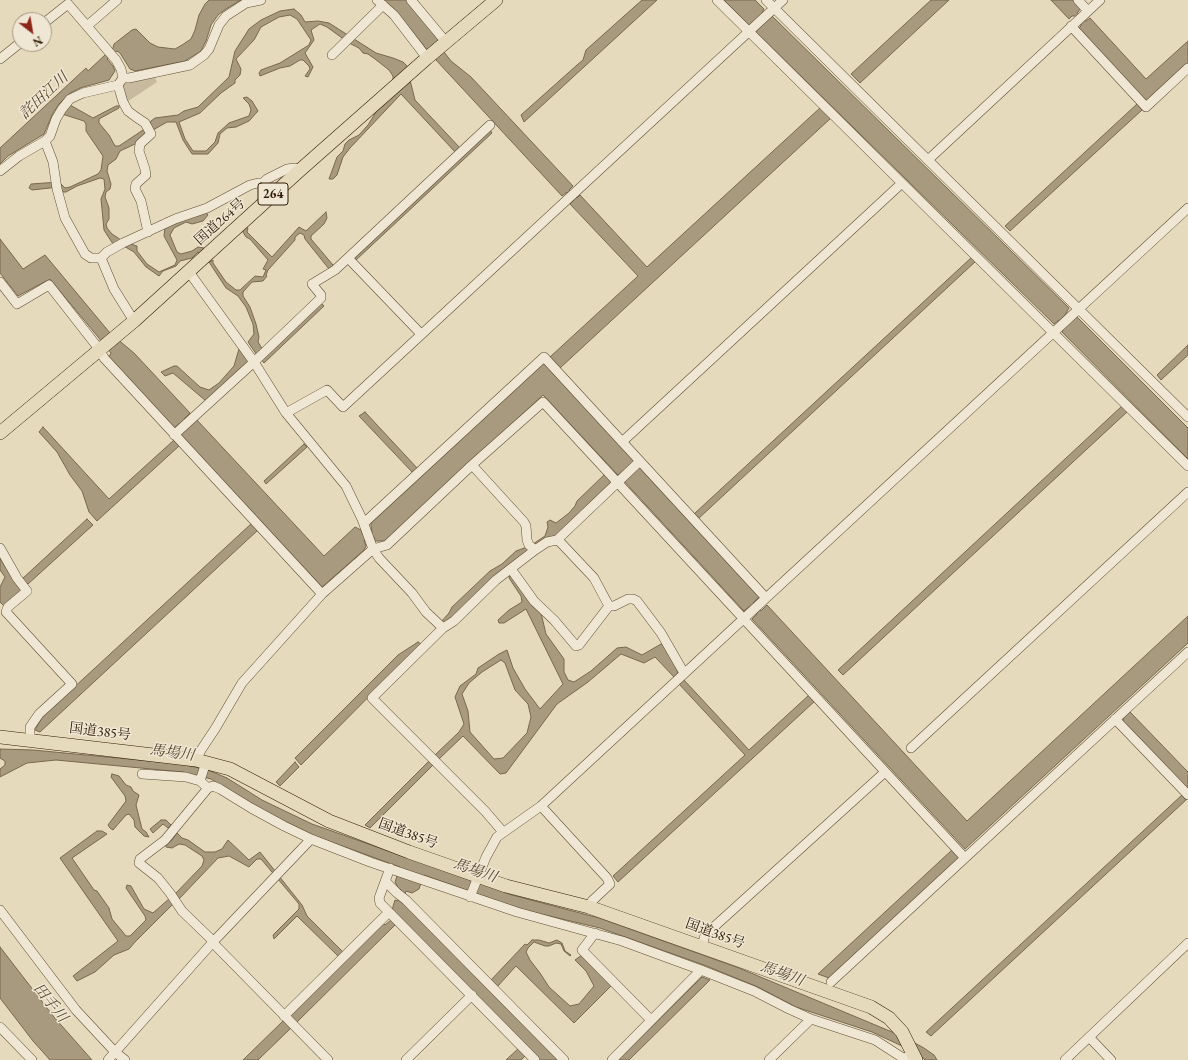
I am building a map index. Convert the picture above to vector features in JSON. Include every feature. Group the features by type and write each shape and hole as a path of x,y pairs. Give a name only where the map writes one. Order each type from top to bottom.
{"highway":[{"name":"国道264号","path":"0,433 134,321 299,171 496,0"},
{"name":"国道385号","path":"0,737 202,763 230,769 329,821 477,878 589,906 871,1007 889,1018 902,1032 916,1058"}],"street":[{"path":"87,26 117,0"},
{"path":"0,171 19,156 45,141 50,136 56,119 70,99 83,93 129,78 190,65 209,50 219,25 226,16 246,1 260,0"},
{"path":"411,0 437,50"},
{"path":"717,0 748,33 902,184 1057,328 1188,466"},
{"path":"766,0 1188,416"},
{"path":"286,413 328,390 342,407 783,0"},
{"path":"1078,0 1079,19 1146,107 1188,68"},
{"path":"928,160 1100,0"},
{"path":"332,55 380,3 437,50"},
{"path":"52,17 68,4 87,26 110,53 121,69 123,102 128,111 145,123 149,129 151,134 140,144 139,151 146,175 136,184 135,189 140,201 148,232"},
{"path":"0,59 12,49"},
{"path":"174,435 321,298 321,295 312,284 329,274 348,258 490,125"},
{"path":"45,141 53,162 65,218 85,254 91,258 101,258"},
{"path":"263,183 267,179 287,169 295,168 299,171"},
{"path":"101,258 106,252 174,219 207,208 250,185 258,182 263,183"},
{"path":"263,183 265,194 268,199"},
{"path":"622,442 902,184"},
{"path":"470,896 486,857 497,837 541,806 1188,208"},
{"path":"101,258 114,290 134,321"},
{"path":"348,258 421,334"},
{"path":"189,272 254,362 286,413 346,486 364,523 373,549 379,558 442,628"},
{"path":"0,282 17,304 49,285 100,348 104,358 322,594"},
{"path":"364,523 544,357 766,598"},
{"path":"200,780 202,763 200,750 242,683 322,594 373,549 387,545 472,465 543,402 965,858"},
{"path":"503,832 485,811 372,698 442,628 454,621 496,580 511,569 532,548 557,540 640,461"},
{"path":"472,465 524,522 526,526 527,540 532,548"},
{"path":"911,748 1188,492"},
{"path":"557,540 594,578 609,606"},
{"path":"0,548 17,578 27,591 8,607 6,612 72,684 39,714 30,727 30,740"},
{"path":"511,569 534,601 554,620 576,646 579,645 609,606 614,606 628,599 637,601 662,633 684,673"},
{"path":"831,982 1188,652"},
{"path":"1120,715 1188,795"},
{"path":"702,946 705,936 885,772"},
{"path":"142,774 200,780 208,788"},
{"path":"328,1060 182,911 158,878 139,863 140,860 166,840 208,788 213,786 220,789 251,808 311,839 370,862 517,912 622,941 754,991 811,1019 875,1040 903,1058 916,1058"},
{"path":"541,806 607,878 610,884 592,901 589,906"},
{"path":"112,1056 213,942 311,839"},
{"path":"393,870 379,898 380,903 472,995 531,1059"},
{"path":"386,882 564,1060"},
{"path":"0,910 112,1056 125,1060"},
{"path":"284,1016 389,912"},
{"path":"595,933 582,950 651,1020"},
{"path":"1065,1060 1188,943"},
{"path":"612,1060 701,970"},
{"path":"406,1060 472,995"},
{"path":"769,1060 811,1019"},
{"path":"0,1027 32,1060"},
{"path":"1089,1037 1111,1060"}],"shaded area":[{"path":"209,0 241,0 218,15 211,25 201,51 185,61 135,71 130,69 120,53 117,51 114,53 111,50 114,44 132,30 136,29 150,43 158,47 175,49 191,39 199,15"},
{"path":"384,0 408,0 438,39 437,44 442,53 444,52 451,61 471,77 573,186 569,190 577,198 580,195 647,267 821,107 831,118 560,368 550,357 638,276 570,204 574,200 567,192 562,196 436,60 437,56 428,51 397,12"},
{"path":"642,0 657,0 524,122 521,115 583,60 586,50"},
{"path":"724,0 755,0 764,9 761,15 766,20 772,16 1069,308 1065,315 1071,321 1077,317 1188,428 1188,459 1062,332 1065,327 1059,320 1054,324 756,32 759,27 754,21 749,25"},
{"path":"931,0 949,0 860,83 851,74"},
{"path":"1051,0 1073,0 1081,8 1077,14 1086,21 1090,18 1146,79 1188,41 1188,63 1146,102 1078,29 1081,26 1081,22 1075,16 1072,16 1069,19"},
{"path":"294,9 301,15 305,22 318,21 329,23 376,53 403,62 407,66 407,70 393,83 393,76 389,70 368,54 363,53 359,48 320,24 311,30 314,40 305,53 313,67 308,77 305,76 310,69 303,60 260,76 259,73 261,70 280,63 309,45 311,40 297,19 290,15 279,17 261,27 254,40 236,59 241,69 240,75 235,80 235,83 221,93 200,113 179,122 185,139 193,151 206,151 215,142 218,133 229,123 249,116 251,110 249,104 243,98 247,97 252,101 258,111 249,121 236,127 227,128 220,134 218,143 208,154 192,154 183,140 176,122 167,122 153,130 135,144 120,151 116,159 108,165 107,171 111,184 105,197 109,208 109,219 106,224 107,228 112,234 121,240 113,244 104,230 101,199 105,189 104,179 100,178 77,186 66,192 63,192 59,187 32,190 29,188 31,184 59,182 65,188 70,187 98,174 101,170 103,156 86,131 86,124 84,121 62,114 70,105 93,118 116,106 119,106 119,108 99,119 99,123 109,135 115,146 119,146 149,126 151,121 155,118 178,115 184,111 198,107 229,77 235,51 249,29 261,20 280,11"},
{"path":"106,54 109,57 107,59 115,71 109,80 80,88 70,93 59,104 53,113 44,134 8,156 0,164 0,148 86,68 88,71"},
{"path":"153,74 157,82 127,102 120,87 123,84"},
{"path":"410,80 415,100 461,149 456,153 401,94 350,148 343,157 337,175 333,179 329,179 337,157 343,151 345,144 349,140 359,135 368,125 376,112"},
{"path":"1137,104 1142,110 1010,231 1005,226"},
{"path":"490,130 492,133 356,260 353,257"},
{"path":"205,211 208,215 203,221 192,224 186,222 174,228 170,235 177,252 181,254 192,251 198,247 206,250 202,254 198,252 192,258 180,261 176,266 163,271 159,276 146,267 134,252 122,245 127,243 137,246 137,251 147,264 159,272 175,265 177,260 164,236 165,228 177,221"},
{"path":"326,212 327,218 324,224 311,236 311,239 333,265 332,268 329,269 305,239 304,235 300,233 268,270 267,276 263,281 252,282 243,292 243,296 250,307 256,324 259,337 258,342 263,350 257,355 248,342 254,334 253,324 246,307 238,296 226,288 209,262 213,260 213,263 226,282 236,290 240,290 255,276 263,277 266,270 263,269 268,260 250,239 246,237 243,232 246,227 248,228 247,232 272,257 299,227 306,231"},
{"path":"0,239 23,269 45,255 110,333 134,353 190,413 184,419 190,425 196,419 324,556 355,527 361,530 363,535 372,532 371,523 544,363 634,461 628,467 639,467 759,597 753,603 761,611 767,605 967,821 1188,616 1188,643 965,849 752,619 757,613 750,606 744,611 624,481 624,470 618,475 543,395 385,541 375,541 374,537 364,540 366,546 364,550 322,587 180,434 186,429 180,423 174,428 109,357 111,353 108,349 50,279 18,296 0,273"},
{"path":"972,257 976,261 698,519 694,514"},
{"path":"321,303 324,306 264,363 261,359"},
{"path":"1188,345 1188,355 1161,380 1157,375"},
{"path":"239,349 249,362 206,401 173,373 165,376 161,372 177,366 200,387 209,390 219,383 234,366"},
{"path":"1122,406 1127,412 843,675 838,670"},
{"path":"365,412 418,469 413,473 359,416"},
{"path":"43,427 109,499 174,440 179,446 97,521 89,512 82,491 70,475 57,452 39,432"},
{"path":"304,444 307,447 266,484 264,481"},
{"path":"605,474 612,481 553,538 444,624 441,622 452,607 490,571 502,564 516,551 530,546 545,536 548,527 547,522 550,520 556,523 569,513 577,501"},
{"path":"87,519 93,525 28,584 22,579"},
{"path":"252,523 258,530 40,732 35,730 43,716"},
{"path":"0,558 21,590 4,606 0,602 0,587 5,577 0,570"},
{"path":"510,574 541,613 546,634 564,659 564,672 568,680 574,682 591,671 617,648 626,647 642,655 661,644 664,645 678,674 674,677 655,657 644,663 621,654 588,682 557,704 506,773 500,774 463,736 439,759 435,755 459,732 464,724 455,697 460,686 476,674 478,668 499,654 507,650 513,668 525,689 540,709 563,684 526,609 504,623 499,623 498,620 509,610 522,602 521,596 509,578","holes":["501,660 505,663 515,690 528,704 531,717 527,733 503,758 494,759 470,732 468,711 462,694 469,683 482,672"]},
{"path":"418,642 421,644 301,765 295,758 398,655"},
{"path":"684,680 749,750 809,695 815,701 618,882 613,876 745,755 679,684"},
{"path":"1130,712 1188,772 1188,789 1123,721 1124,717"},
{"path":"0,749 33,750 181,764 208,770 227,778 262,800 312,824 512,895 599,918 739,968 904,1037 924,1048 934,1055 937,1060 925,1060 919,1054 872,1032 796,1007 758,987 704,965 600,928 520,909 424,875 419,889 412,893 406,891 402,902 560,1060 540,1060 392,910 395,900 398,901 401,890 395,882 400,867 315,836 254,806 211,779 183,772 56,760 27,763 0,777 0,769 5,765 5,761 0,758"},
{"path":"429,761 433,765 370,828 365,825"},
{"path":"295,762 299,767 280,786 276,782"},
{"path":"112,774 119,776 126,785 131,787 133,791 139,795 136,805 142,829 149,837 144,836 135,827 134,820 129,814 126,815 113,830 108,825 126,801 125,796 111,777"},
{"path":"1182,795 1186,800 931,1036 926,1032"},
{"path":"161,820 166,820 171,825 168,828 163,824 153,833 150,829"},
{"path":"97,831 102,831 107,834 72,858 94,890 97,891 109,908 112,919 126,936 130,936 146,920 145,916 126,888 127,885 131,886 144,909 153,913 170,898 173,904 129,949 114,955 95,972 77,981 73,976 118,941 60,858"},
{"path":"177,833 182,838 188,840 205,852 215,852 222,849 228,840 249,860 260,852 302,905 307,916 343,952 339,957 297,916 274,939 273,935 299,909 299,904 261,859 257,859 249,867 229,856 218,858 179,899 175,894 202,866 204,860 202,856 185,845 179,844 172,848 166,847 166,845"},
{"path":"952,850 960,858 829,978 818,974"},
{"path":"391,920 396,924 295,1024 289,1015 383,923 385,925"},
{"path":"532,940 539,940 549,943 557,940 562,943 565,951 571,955 570,956 564,951 561,944 556,943 545,946 534,942 526,952 549,987 570,1006 579,1004 594,986 586,971 575,960 582,955 612,985 574,1023 516,966 497,987 491,980 525,944 527,945"},
{"path":"0,947 54,1017 92,1060 50,1060 33,1041 0,998"},
{"path":"702,977 710,980 629,1060 618,1060"},
{"path":"283,1021 292,1027 258,1060 243,1060"},
{"path":"519,1048 526,1055 521,1060 506,1060"}],"water label":[{"name":"詫田江川","path":"44,96"},
{"name":"馬場川","path":"172,753"},
{"name":"馬場川","path":"475,871"},
{"name":"馬場川","path":"782,974"},
{"name":"田手川","path":"50,1003"}]}
